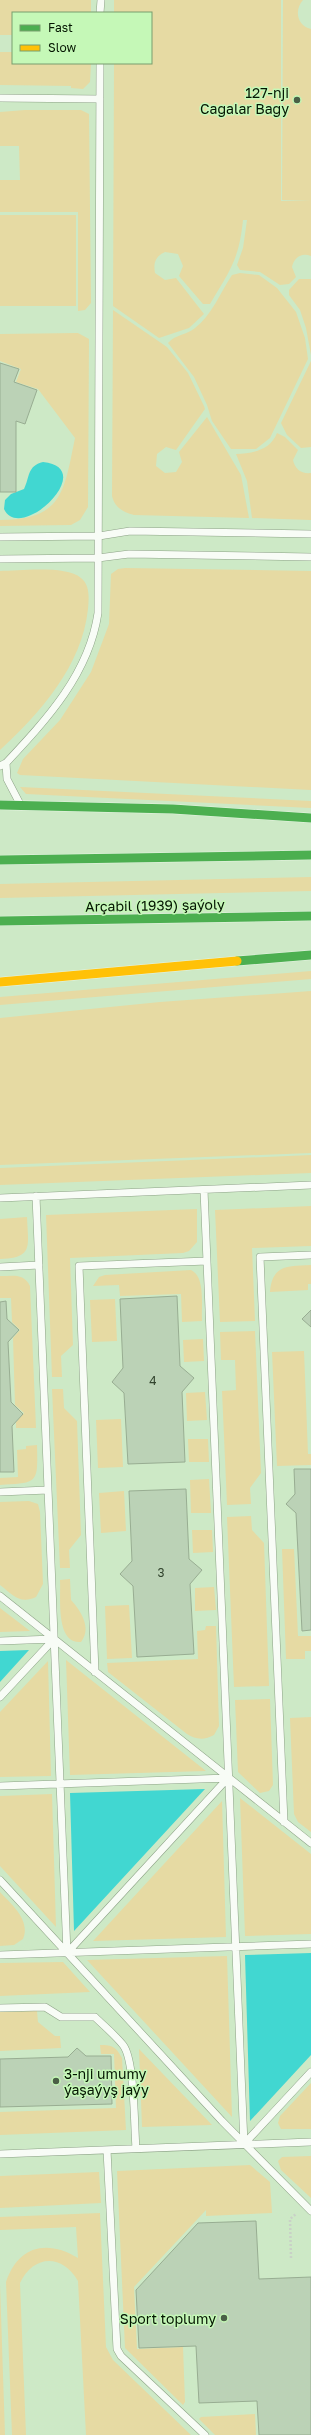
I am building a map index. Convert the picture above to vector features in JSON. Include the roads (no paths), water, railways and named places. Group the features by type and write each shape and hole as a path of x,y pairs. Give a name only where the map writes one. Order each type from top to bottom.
{"main road":[{"path":"0,805 173,809 311,818"},
{"path":"0,860 311,855"},
{"name":"Arçabil (1939) şaýoly","path":"0,921 311,916"},
{"path":"0,982 311,955"}],"lane":[{"path":"100,0 100,12"},
{"path":"20,806 7,779 3,764 58,704 82,666 93,637 98,613 100,64"},
{"path":"0,98 100,99"},
{"path":"0,537 99,536 130,531 311,534"},
{"path":"0,559 98,558 129,554 311,557"},
{"path":"0,1198 311,1185"},
{"path":"204,1190 244,2144"},
{"path":"36,1196 67,1953"},
{"path":"284,1822 260,1257 311,1255"},
{"path":"95,1672 79,1266 207,1261"},
{"path":"0,1267 39,1266"},
{"path":"0,1492 48,1490"},
{"path":"0,1596 311,1843"},
{"path":"0,1641 54,1639"},
{"path":"0,1697 54,1639"},
{"path":"0,1786 228,1778"},
{"path":"67,1953 228,1778"},
{"path":"0,1880 244,2144 309,2208"},
{"path":"0,1955 311,1944"},
{"path":"0,2008 45,2007 61,2017 95,2017 124,2045 129,2055 136,2148"},
{"path":"244,2144 311,2072"},
{"path":"0,2154 311,2142"},
{"path":"107,2150 117,2349 121,2356 205,2435"}],"water":[{"path":"43,462 58,467 63,477 60,489 51,501 38,511 25,517 13,517 4,509 5,500 11,494 24,489 30,472 34,466"},
{"path":"29,1650 0,1682 0,1651"},
{"path":"205,1789 74,1931 70,1793"},
{"path":"311,1953 311,2055 250,2121 245,1955"}],"place":[{"name":"127-nji Cagalar Bagy","path":"297,100"},
{"name":"3-nji umumy ýaşaýyş jaýy","path":"56,2081"},
{"name":"Sport toplumy","path":"224,2318"}]}
